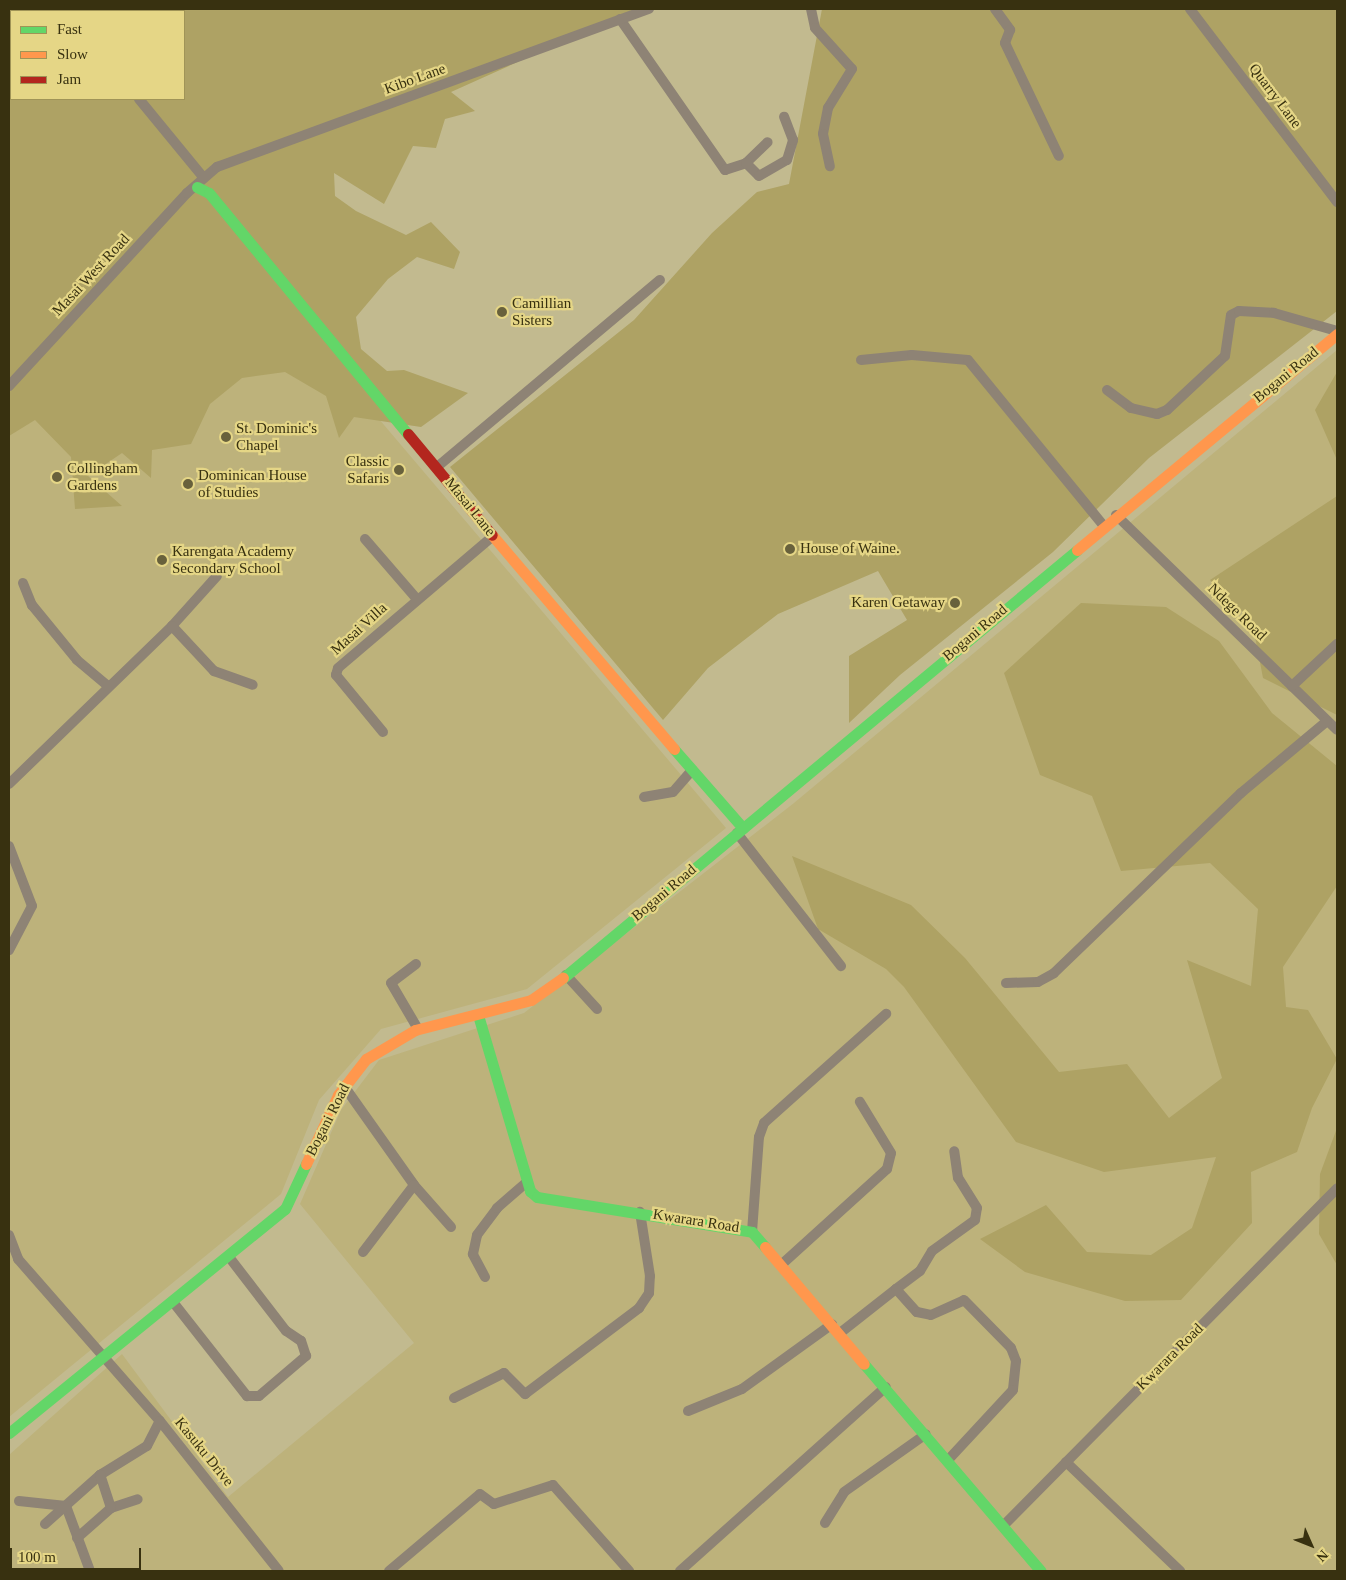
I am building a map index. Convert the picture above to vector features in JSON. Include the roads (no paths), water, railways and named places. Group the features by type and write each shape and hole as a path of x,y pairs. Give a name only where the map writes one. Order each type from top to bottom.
{"street":[{"name":"Kibo Lane","path":"201,183 217,167 649,9"},
{"path":"811,9 815,28 852,70 828,108 823,141 830,166"},
{"path":"995,9 1010,30 1005,44 1059,156"},
{"name":"Quarry Lane","path":"1190,9 1337,202"},
{"path":"620,19 725,170 746,163 768,142"},
{"path":"139,100 201,183"},
{"path":"746,163 759,176 787,160 793,140 784,117"},
{"name":"Masai West Road","path":"9,386 201,183"},
{"name":"Masai Lane","path":"201,183 493,536 692,770 740,830"},
{"path":"437,467 660,280"},
{"path":"1107,390 1131,408 1157,414 1167,410 1225,356 1231,315 1239,311 1274,313 1337,332"},
{"name":"Bogani Road","path":"9,1433 102,1354 173,1302 229,1256 292,1198 344,1086 373,1053 418,1029 531,1000 566,975 1103,525 1337,332"},
{"path":"861,360 912,355 968,360 1103,525"},
{"name":"Ndege Road","path":"1116,515 1337,730"},
{"name":"Masai Villa","path":"383,732 336,672 416,598 493,536"},
{"path":"365,539 416,598"},
{"path":"9,784 172,626 217,576"},
{"path":"23,582 32,605 77,660 108,686"},
{"path":"172,626 214,672 253,685"},
{"path":"1292,686 1337,644"},
{"path":"1006,983 1038,982 1054,973 1241,793 1327,721"},
{"path":"644,798 673,792 692,770"},
{"path":"740,830 841,966"},
{"path":"9,846 32,906 9,950"},
{"path":"416,964 391,983 418,1029"},
{"path":"566,975 597,1009"},
{"path":"752,1232 759,1136 764,1123 886,1014"},
{"path":"478,1015 525,1184 497,1208 473,1245 485,1277"},
{"path":"344,1086 414,1185 451,1227"},
{"path":"781,1265 887,1169 891,1153 860,1102"},
{"path":"840,1334 920,1271 932,1251 975,1220 976,1208 958,1178 954,1151"},
{"name":"Kwarara Road","path":"525,1184 537,1197 640,1212 752,1232 1041,1571"},
{"path":"363,1252 414,1185"},
{"name":"Kwarara Road","path":"1003,1526 1337,1188"},
{"path":"454,1398 504,1373 525,1394 639,1308 649,1293 650,1276 640,1212"},
{"name":"Kasuku Drive","path":"9,1235 18,1259 160,1421 279,1571"},
{"path":"173,1302 248,1396 258,1396 306,1356 301,1341 286,1332 229,1256"},
{"path":"896,1289 917,1312 931,1315 964,1300 1011,1348 1016,1361 1013,1390 948,1460"},
{"path":"688,1411 742,1388 832,1324"},
{"path":"680,1571 886,1387"},
{"path":"45,1524 100,1475 147,1446 160,1421"},
{"path":"825,1523 844,1492 926,1434"},
{"path":"1066,1462 1180,1571"},
{"path":"100,1475 111,1508"},
{"path":"388,1571 480,1494 494,1504 553,1485 629,1571"},
{"path":"78,1538 111,1508 138,1499"},
{"path":"19,1502 66,1506"},
{"path":"66,1506 90,1571"}],"place":[{"name":"Camillian Sisters","path":"502,312"},
{"name":"St. Dominic's Chapel","path":"226,437"},
{"name":"Classic Safaris","path":"399,470"},
{"name":"Collingham Gardens","path":"57,477"},
{"name":"Dominican House of Studies","path":"188,484"},
{"name":"House of Waine.","path":"790,549"},
{"name":"Karengata Academy Secondary School","path":"162,560"},
{"name":"Karen Getaway","path":"955,603"}]}
